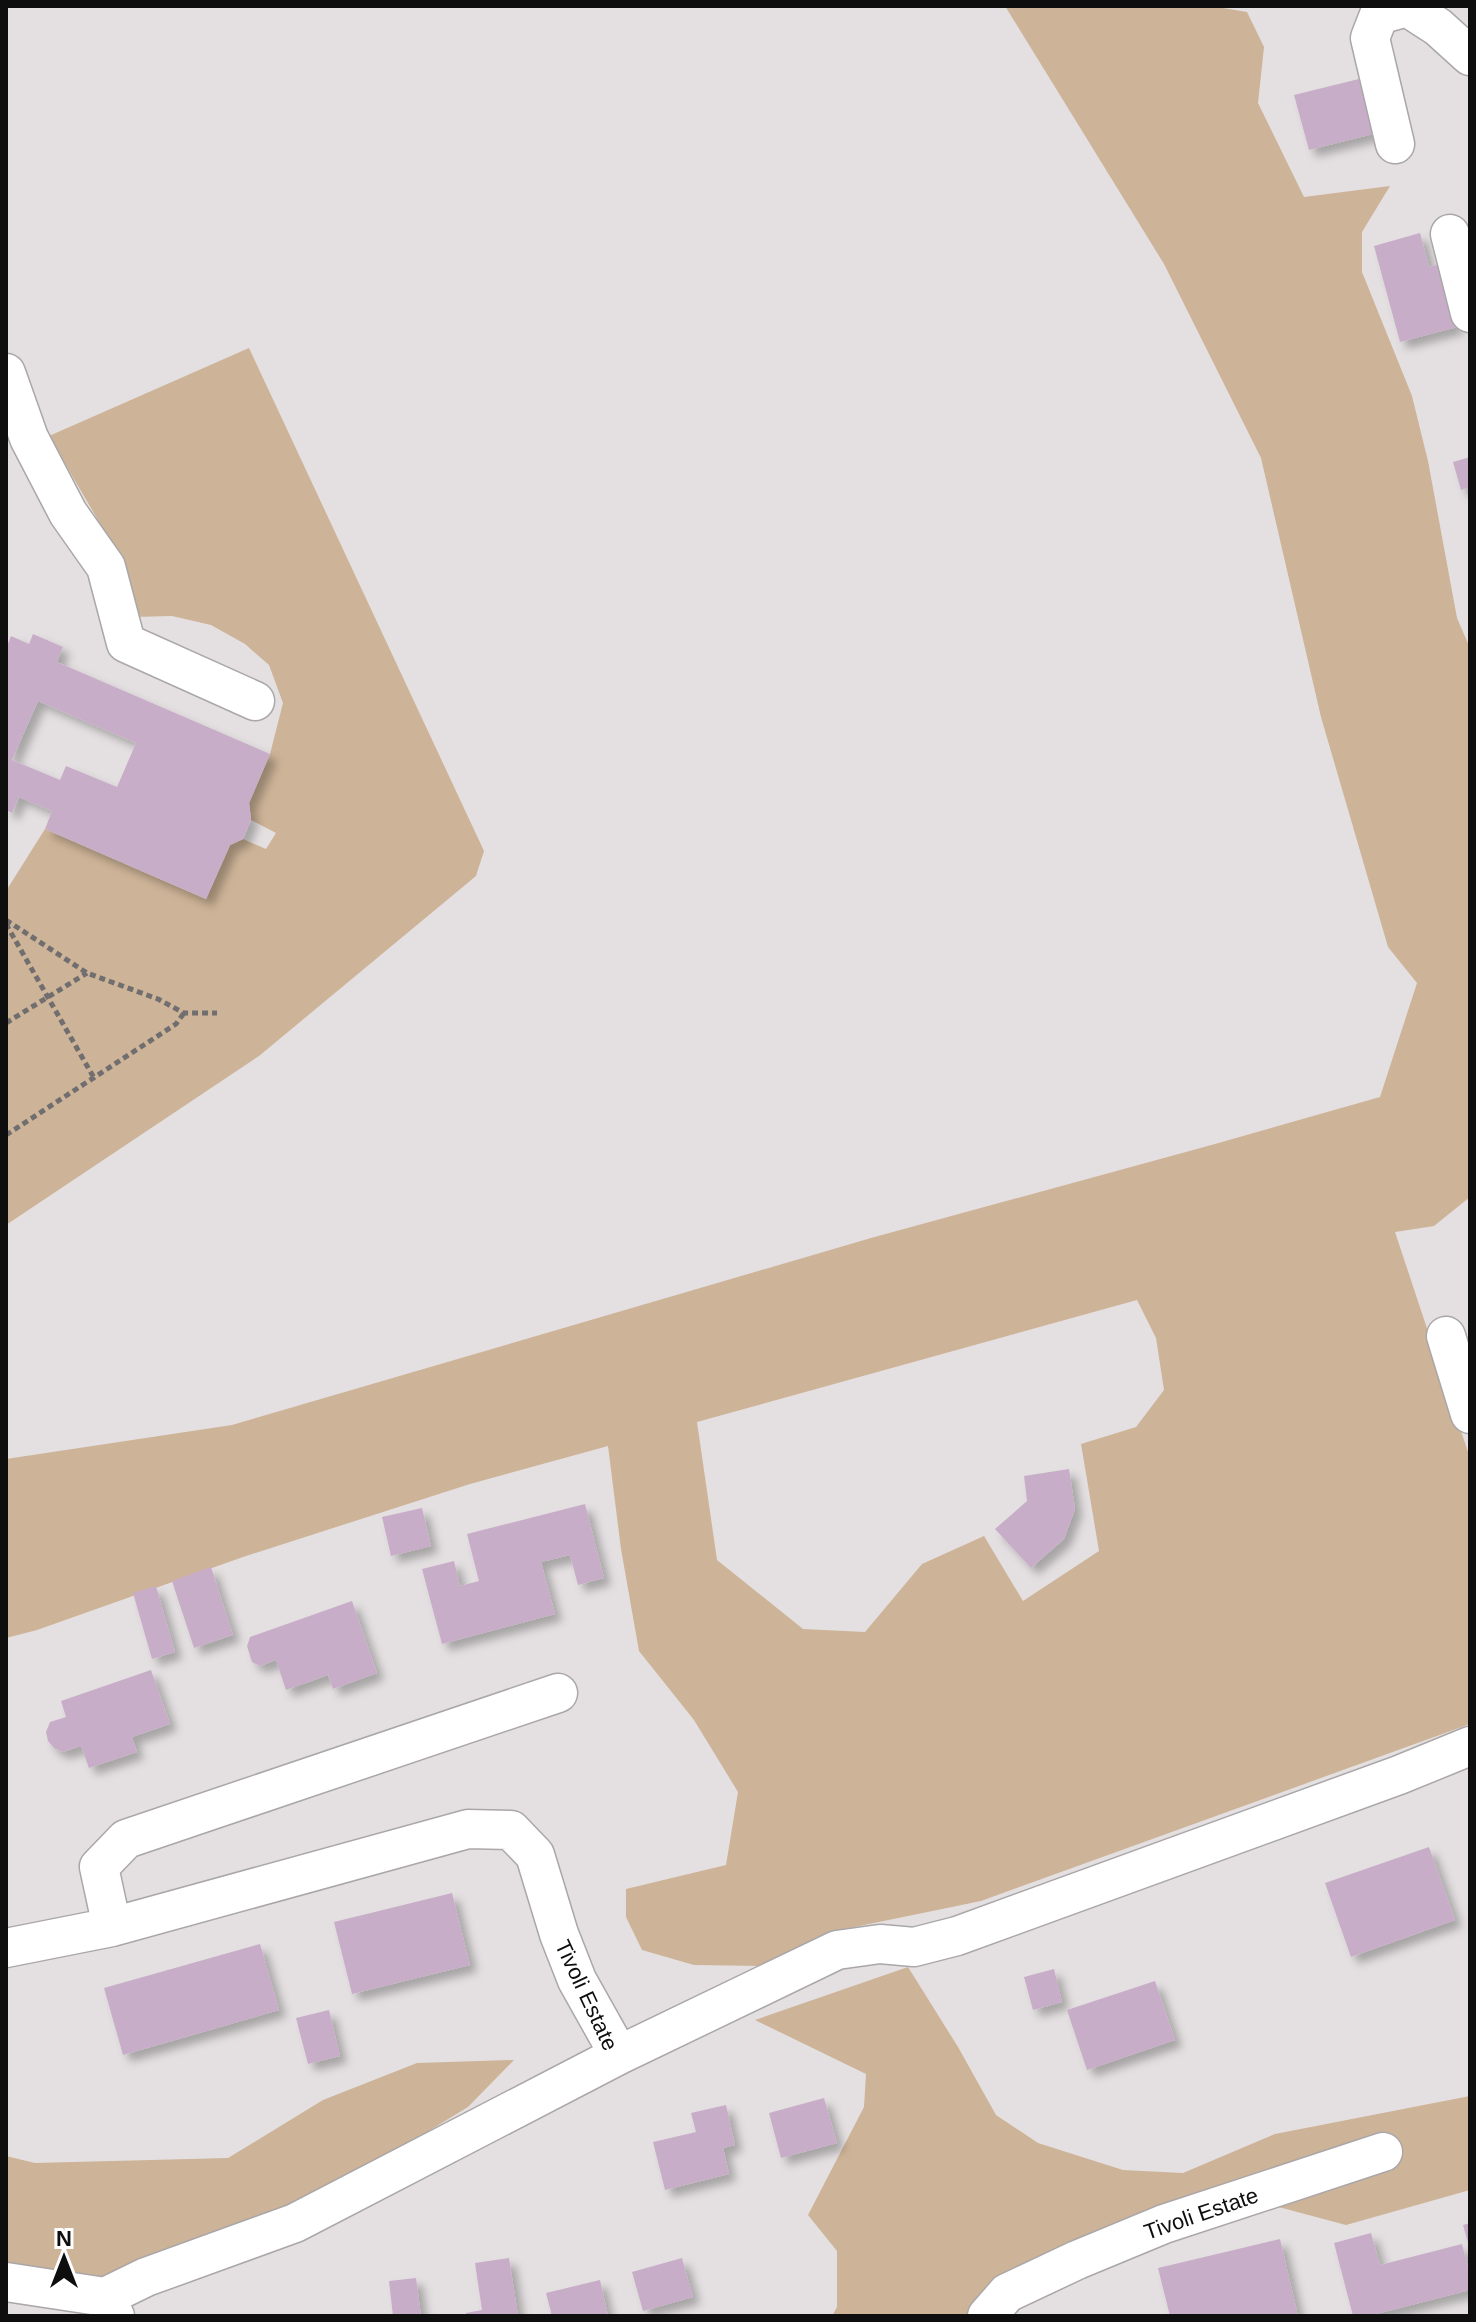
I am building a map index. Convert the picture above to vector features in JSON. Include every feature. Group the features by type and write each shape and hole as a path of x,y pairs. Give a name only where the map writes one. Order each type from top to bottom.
{"street":[{"path":"1395,144 1370,38 1379,15 1407,7 1438,27 1470,56"},
{"path":"1450,234 1470,313"},
{"path":"6,373 29,438 68,513 106,567 126,643 255,701"},
{"path":"1446,1336 1470,1414"},
{"path":"112,1927 99,1867 126,1839 558,1693"},
{"path":"619,2055 837,1950 880,1944 914,1947 957,1936 1399,1775 1470,1746"},
{"name":"Tivoli Estate","path":"6,1948 112,1927 468,1829 511,1830 535,1855 559,1934 577,1980 619,2055 295,2223 146,2277 110,2306"},
{"name":"Tivoli Estate","path":"987,2316 1007,2293 1130,2238 1383,2152"},
{"path":"6,2282 110,2306"}],"path":[{"path":"6,922 87,973 158,999 184,1013 217,1013"},
{"path":"6,922 94,1078"},
{"path":"6,1023 87,973"},
{"path":"6,1135 176,1024 184,1013"}],"shaded area":[{"path":"1005,6 1211,6 1247,12 1264,47 1258,103 1304,197 1390,186 1362,232 1362,272 1412,396 1428,461 1457,618 1470,648 1470,1197 1434,1226 1395,1232 1470,1458 1470,1724 981,1901 835,1931 762,1966 694,1965 642,1950 626,1917 626,1889 726,1865 738,1792 694,1720 639,1651 621,1549 608,1446 470,1484 6,1638 6,1459 232,1425 871,1238 1380,1097 1417,983 1388,947 1321,717 1261,458 1164,264","holes":["1137,1300 1156,1338 1164,1390 1136,1427 1081,1444 1099,1551 1023,1601 984,1536 922,1564 865,1632 803,1629 717,1560 697,1422"]},
{"path":"249,348 484,851 476,876 259,1056 6,1225 6,891 45,829 206,899 230,845 243,839 266,849 276,833 251,820 249,803 270,754 283,703 269,665 245,644 211,625 172,616 133,617 120,558 49,436"},
{"path":"908,1967 996,2115 1038,2143 1123,2170 1183,2173 1275,2134 1470,2096 1470,2190 1346,2225 1271,2205 1165,2242 977,2316 832,2316 837,2307 837,2251 808,2215 864,2107 866,2074 755,2020"},
{"path":"514,2060 468,2107 289,2216 104,2282 6,2273 6,2156 35,2163 228,2158 323,2100 417,2063"}],"building":[{"path":"1359,79 1373,134 1309,150 1294,95"},
{"path":"1420,233 1429,267 1440,264 1457,327 1400,342 1374,246"},
{"path":"1470,457 1470,487 1461,490 1453,462"},
{"path":"33,634 63,647 57,662 270,754 249,803 251,820 243,839 230,845 206,899 45,829 52,811 19,797 12,813 6,810 6,649 11,636 29,644","holes":["38,701 136,743 117,787 66,766 60,780 12,760"]},
{"path":"1069,1469 1075,1509 1064,1539 1031,1568 995,1529 1027,1501 1024,1476"},
{"path":"585,1504 604,1578 578,1585 570,1555 541,1562 555,1614 442,1644 422,1569 454,1561 460,1586 479,1581 467,1534"},
{"path":"422,1508 431,1546 391,1556 382,1517"},
{"path":"211,1567 233,1635 194,1648 172,1581"},
{"path":"156,1586 175,1652 152,1659 133,1593"},
{"path":"352,1601 377,1673 333,1689 328,1675 286,1690 276,1660 260,1666 252,1662 247,1646 250,1637"},
{"path":"151,1670 170,1724 132,1737 137,1752 89,1768 81,1746 63,1752 48,1741 46,1732 50,1722 66,1717 61,1701"},
{"path":"1429,1847 1455,1920 1351,1957 1325,1883"},
{"path":"452,1893 470,1965 352,1994 334,1922"},
{"path":"260,1944 279,2010 123,2055 104,1988"},
{"path":"1054,1969 1062,2002 1033,2010 1024,1977"},
{"path":"1155,1981 1175,2040 1087,2070 1067,2010"},
{"path":"329,2010 340,2056 308,2064 296,2018"},
{"path":"824,2098 837,2143 781,2158 769,2113"},
{"path":"726,2105 735,2145 723,2148 729,2174 665,2190 653,2142 696,2132 691,2113"},
{"path":"1470,2223 1470,2245 1469,2246 1463,2225"},
{"path":"1371,2233 1380,2265 1462,2244 1470,2275 1470,2290 1368,2316 1353,2316 1334,2243"},
{"path":"1280,2239 1298,2316 1170,2316 1158,2268"},
{"path":"509,2258 518,2316 467,2316 466,2313 482,2310 475,2263"},
{"path":"682,2258 693,2297 643,2311 632,2272"},
{"path":"416,2278 421,2316 393,2316 389,2281"},
{"path":"600,2280 608,2316 552,2316 546,2293"}]}
